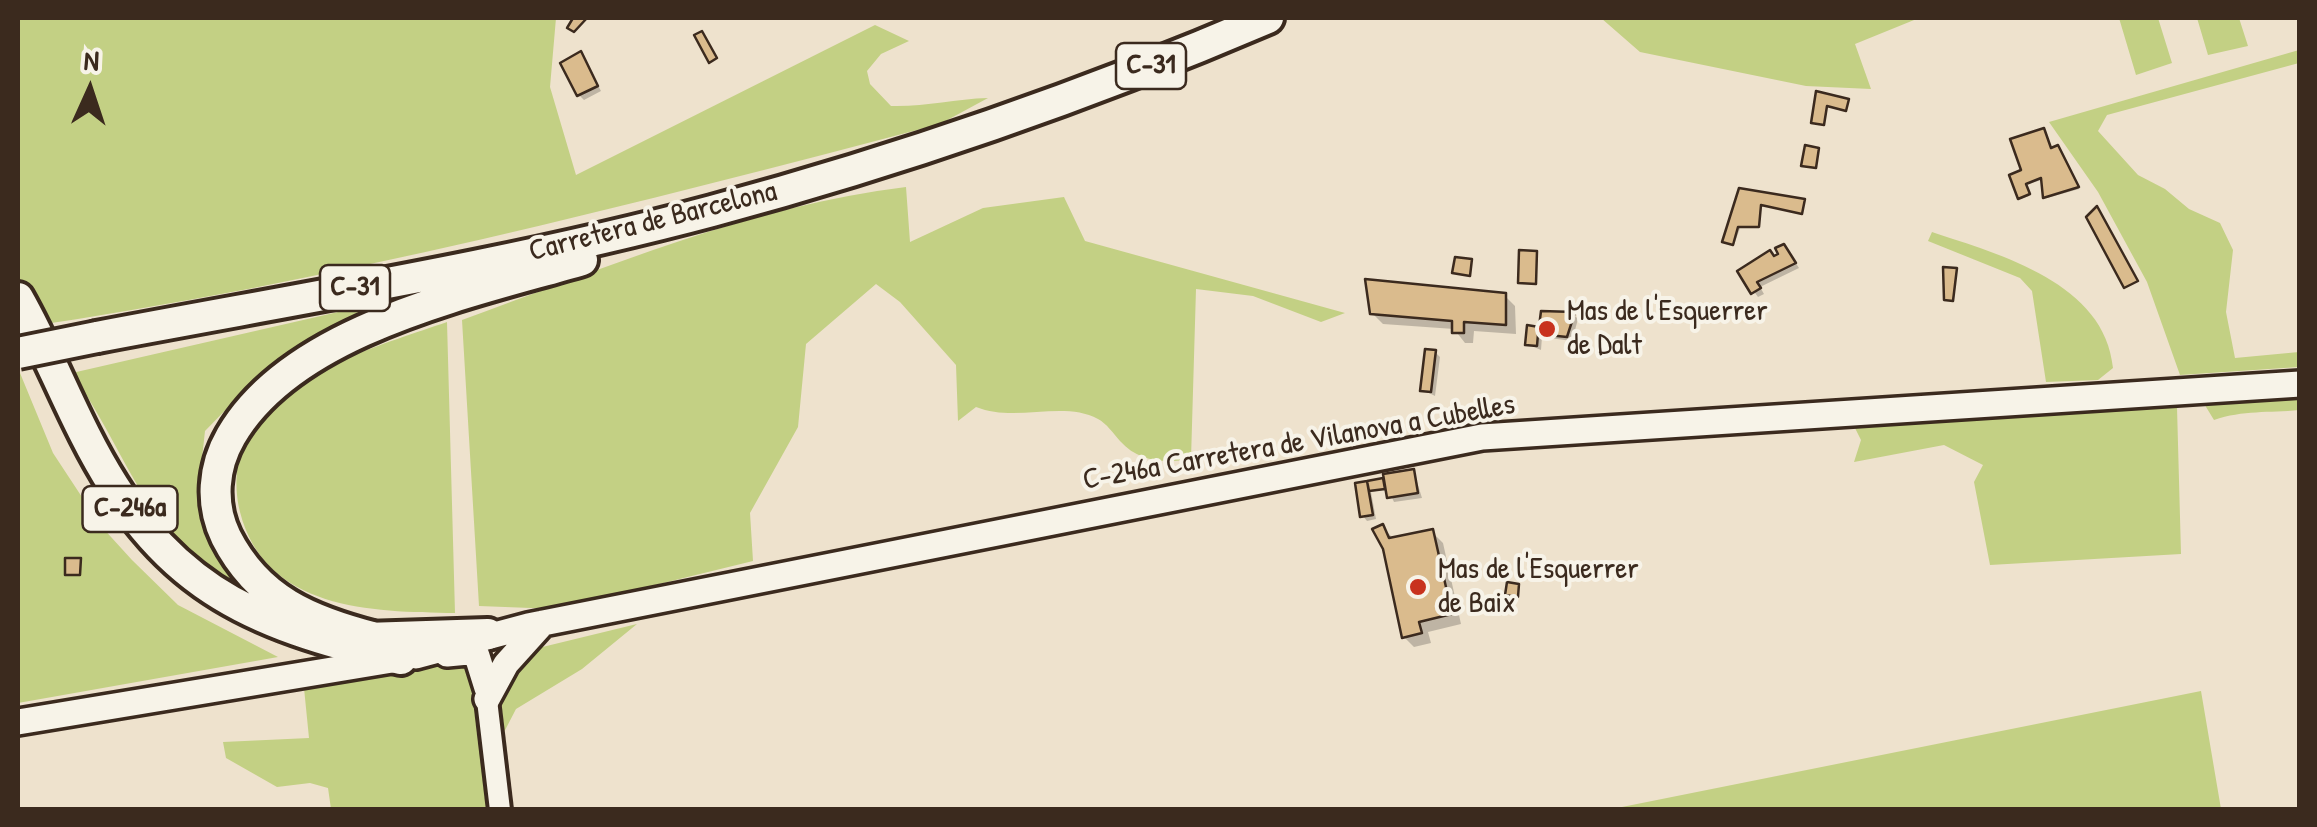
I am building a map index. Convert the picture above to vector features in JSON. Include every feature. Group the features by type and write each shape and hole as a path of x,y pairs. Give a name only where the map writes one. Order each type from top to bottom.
{"highway":[{"name":"Carretera de Barcelona","path":"18,353 417,276 710,211 972,132 1268,18"},
{"path":"376,638 314,621 271,596 239,564 218,520 215,484 222,452 244,413 273,384 357,332 621,248 710,211"},
{"name":"C-246a","path":"18,298 87,440 152,539 221,598 288,630 323,640 494,633"},
{"path":"323,640 409,657"}],"main road":[{"name":"C-246a Carretera de Vilanova a Cubelles","path":"409,657 494,633 1482,437 2300,384"},
{"path":"487,694 506,664 543,624"},
{"path":"494,633 508,645 506,664"},
{"path":"487,694 494,633"},
{"path":"18,722 409,657 468,652 482,663 487,694"}],"street":[{"path":"487,694 500,810"}],"green space":[{"path":"18,18 556,18 550,87 576,175 875,25 909,41 881,54 867,71 870,84 891,106 988,98 940,124 482,239 251,288 18,328"},
{"path":"1601,18 1919,18 1855,44 1871,89 1806,86 1640,52"},
{"path":"2119,18 2158,18 2172,63 2136,75"},
{"path":"2197,18 2239,18 2248,46 2208,55"},
{"path":"2299,50 2299,63 2107,115 2098,131 2138,175 2165,189 2189,209 2220,223 2233,250 2226,312 2235,358 2299,352 2299,367 2180,375 2147,282 2098,192 2049,122"},
{"path":"906,187 910,242 983,208 1064,197 1085,241 1345,313 1321,322 1253,296 1196,289 1191,459 1162,461 1136,454 1101,421 1070,411 1007,413 976,407 958,421 956,365 900,302 876,284 806,344 798,427 750,513 753,561 557,609 479,606 462,320 736,223 848,196"},
{"path":"1932,232 2017,263 2070,294 2091,314 2106,339 2113,368 2098,380 2046,382 2032,291 2020,278 1928,241"},
{"path":"386,301 244,391 205,431 198,495 211,545 254,599 203,568 171,535 72,373"},
{"path":"447,322 455,613 357,606 297,587 272,569 253,544 240,512 238,467 247,434 269,405 314,374"},
{"path":"20,373 53,453 101,526 178,605 278,657 18,703"},
{"path":"2299,398 2299,410 2246,413 2214,420 2203,402"},
{"path":"2177,407 2181,554 1990,565 1974,482 1983,465 1944,445 1854,462 1861,440 1854,426"},
{"path":"637,624 582,669 516,709 502,736 500,692 526,651"},
{"path":"472,659 489,809 331,809 328,788 310,783 277,787 226,758 223,742 309,738 304,688"},
{"path":"2201,691 2221,809 1612,809"}],"building":[{"path":"573,18 587,18 574,32 567,28"},
{"path":"702,31 717,58 709,63 694,35"},
{"path":"581,51 598,86 577,96 560,63"},
{"path":"1816,91 1849,99 1846,111 1827,106 1824,125 1811,123"},
{"path":"2044,128 2051,148 2058,145 2079,187 2043,198 2041,178 2026,184 2030,194 2018,199 2009,175 2021,170 2010,139"},
{"path":"1805,145 1819,148 1816,168 1801,166"},
{"path":"1739,188 1805,199 1802,214 1761,205 1759,227 1738,227 1733,245 1722,242"},
{"path":"2097,206 2138,281 2124,288 2086,217"},
{"path":"1784,244 1796,263 1757,282 1761,288 1751,294 1737,271 1770,250 1774,256 1778,254 1775,248"},
{"path":"1519,250 1537,251 1536,284 1518,283"},
{"path":"1455,257 1472,259 1470,276 1452,273"},
{"path":"1943,267 1957,268 1953,301 1944,300"},
{"path":"1365,279 1506,293 1506,325 1464,322 1464,333 1452,333 1452,321 1370,314"},
{"name":"Mas de l'Esquerrer de Dalt","path":"1541,311 1575,312 1567,337 1538,334 1537,346 1525,345 1527,325 1539,327"},
{"path":"1425,349 1436,350 1431,392 1420,391"},
{"path":"1414,469 1418,493 1387,498 1383,474"},
{"path":"1383,478 1385,489 1369,491 1367,481"},
{"path":"1367,481 1373,515 1360,517 1355,483"},
{"name":"Mas de l'Esquerrer de Baix","path":"1383,524 1389,538 1433,529 1452,614 1419,622 1422,633 1402,638 1383,549 1372,529"},
{"path":"65,558 81,558 80,575 65,575"},
{"path":"1507,582 1519,584 1518,597 1505,595"}],"place":[{"name":"Mas de l'Esquerrer de Dalt","path":"1547,329"},
{"name":"Mas de l'Esquerrer de Baix","path":"1418,587"}]}
